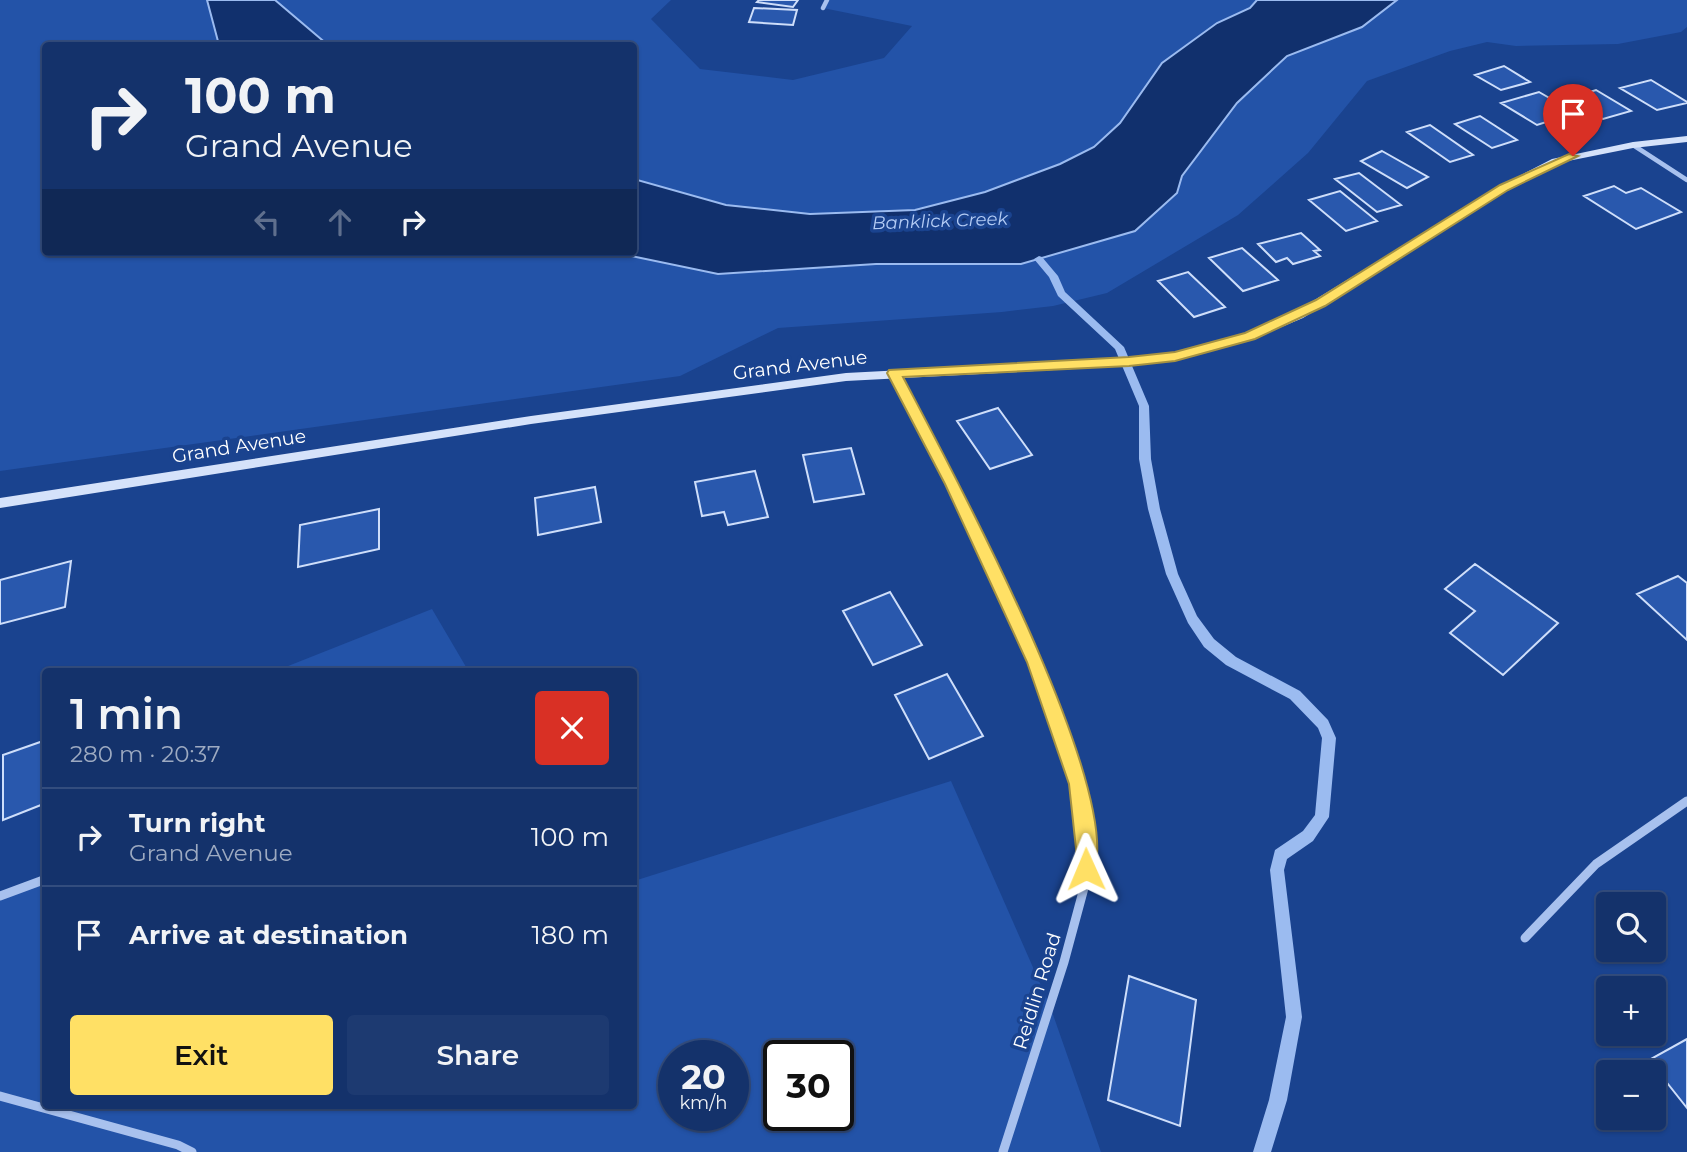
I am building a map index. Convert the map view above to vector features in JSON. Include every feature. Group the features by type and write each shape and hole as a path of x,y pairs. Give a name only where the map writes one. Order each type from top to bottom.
{"street":[{"path":"823,8 827,0"},
{"name":"Grand Avenue","path":"0,503 531,420 894,373 1175,356 1250,336 1299,315 1504,188 1555,161 1633,145 1687,139"},
{"path":"1633,145 1687,180"},
{"name":"Reidlin Road","path":"894,373 952,484 1035,662 1078,784 1086,837 1081,901 1003,1152"},
{"path":"1525,938 1596,864 1687,801"},
{"path":"0,896 42,880"},
{"path":"0,1096 42,1108"},
{"path":"47,1109 178,1145 192,1152"}],"shaded area":[{"path":"0,0 207,0 218,42 42,42 42,256 631,256 718,274 876,264 1021,264 1177,193 1182,177 1237,103 1287,56 1362,27 1397,0 1687,0 1687,27 1681,32 1618,44 1516,46 1487,42 1450,51 1367,81 1308,153 1238,215 1107,293 1053,306 1002,312 778,328 680,376 0,471"},
{"path":"275,0 671,0 651,19 700,69 793,80 884,58 912,26 823,8 827,0 1257,0 1250,8 1217,23 1162,62 1120,123 1094,147 1060,164 985,192 915,210 810,214 726,205 637,180 637,42 324,42"},
{"path":"432,609 467,668 283,668"},
{"path":"951,781 1050,1006 1101,1152 0,1152 0,896 42,880 42,1109 637,1109 637,880"}],"water":[{"path":"207,0 275,0 324,42 218,42"},
{"name":"Banklick Creek","path":"1257,0 1397,0 1362,27 1287,56 1237,103 1182,176 1177,193 1135,231 1021,264 876,264 718,274 631,256 637,256 637,180 726,205 810,214 915,210 985,192 1060,164 1094,147 1120,123 1162,63 1217,23 1250,8"}],"building":[{"path":"798,0 793,7 757,2"},
{"path":"754,8 797,10 793,25 749,22"},
{"path":"1504,66 1530,82 1501,90 1475,75"},
{"path":"1651,80 1687,103 1657,110 1620,88"},
{"path":"1596,90 1631,111 1603,119 1569,98"},
{"path":"1539,92 1570,110 1556,114 1562,117 1537,125 1501,103"},
{"path":"1480,116 1517,140 1492,148 1455,124"},
{"path":"1430,125 1473,155 1450,162 1407,132"},
{"path":"1382,151 1428,177 1407,188 1361,161"},
{"path":"1359,173 1401,205 1377,212 1335,179"},
{"path":"1614,186 1626,193 1641,188 1681,212 1636,229 1584,196"},
{"path":"1340,191 1377,221 1346,231 1309,200"},
{"path":"1301,233 1320,250 1314,251 1320,256 1293,264 1287,258 1276,262 1258,244"},
{"path":"1242,248 1278,280 1243,291 1209,258"},
{"path":"1188,272 1225,307 1194,317 1158,281"},
{"path":"998,408 1032,455 990,469 957,421"},
{"path":"851,448 864,494 814,502 803,455"},
{"path":"755,471 768,517 728,525 724,512 702,516 695,482"},
{"path":"595,487 601,522 538,535 535,498"},
{"path":"379,509 379,549 298,567 300,525"},
{"path":"71,561 65,607 0,624 0,580"},
{"path":"1475,564 1558,623 1503,675 1450,633 1475,611 1445,589"},
{"path":"1678,576 1687,583 1687,640 1637,594"},
{"path":"890,592 922,645 873,665 843,611"},
{"path":"947,674 983,736 929,759 895,695"},
{"path":"42,741 42,805 3,820 3,755"},
{"path":"1129,976 1196,1000 1180,1126 1108,1100"},
{"path":"1687,1039 1687,1108 1666,1081 1666,1060 1649,1060"}],"waterway":[{"path":"1039,259 1053,276 1061,294 1119,347 1144,406 1145,459 1154,509 1172,574 1192,619 1209,643 1231,661 1295,695 1323,724 1329,738 1322,817 1308,836 1280,855 1277,870 1294,1017 1278,1100 1262,1152"}],"route":[{"path":"1086,869 1087,850 1078,784 1035,662 952,484 894,373 1129,362 1175,356 1250,336 1299,315 1363,278 1504,188 1555,161 1573,156"}]}
